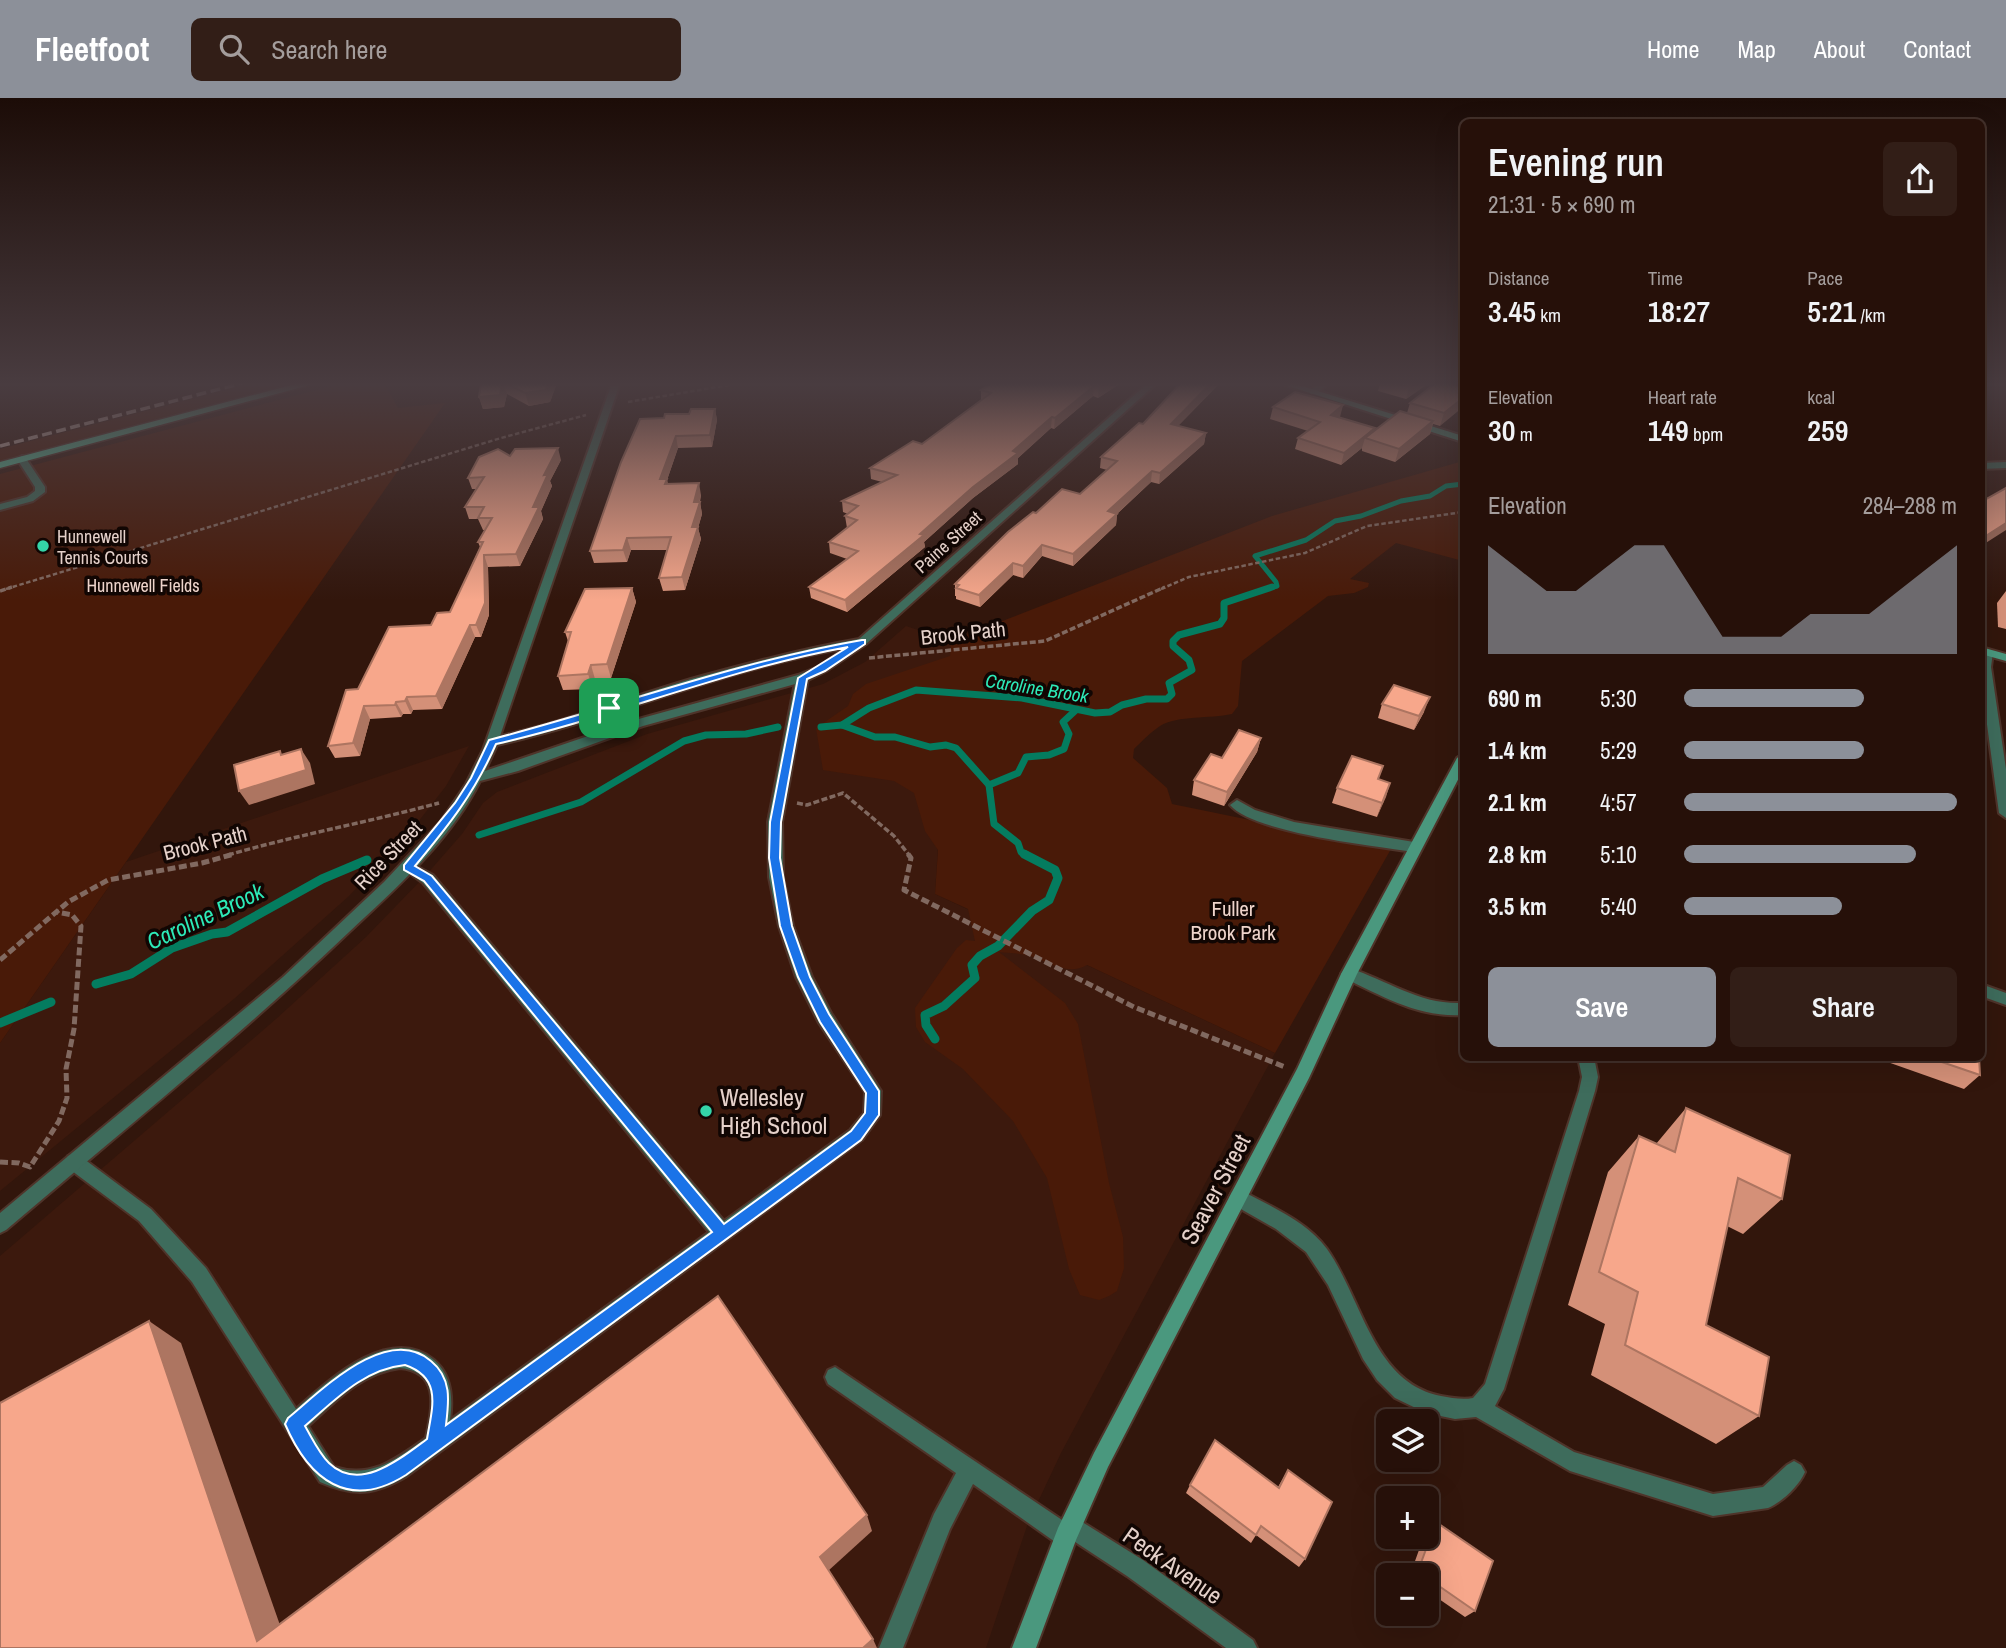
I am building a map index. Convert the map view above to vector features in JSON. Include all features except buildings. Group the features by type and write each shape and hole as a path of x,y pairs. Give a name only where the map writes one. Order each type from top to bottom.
{"main road":[{"path":"0,466 40,455"}],"street":[{"name":"Rice Street","path":"0,1224 288,981 408,867 440,832 476,778 492,742 591,455"},
{"name":"Paine Street","path":"476,778 513,768 639,723 803,678 822,669 862,642 1072,455"},
{"path":"0,507 30,499 40,492 40,487 22,460"},
{"path":"1985,466 2006,465"},
{"path":"492,742 547,729 683,685 821,649 862,642"},
{"path":"1985,651 2006,658"},
{"path":"1985,667 2006,813"},
{"path":"74,1162 145,1215 183,1255 199,1275 327,1475 354,1483 388,1476 856,1135 872,1115 873,1091 825,1018 804,977 786,926 779,896 774,858 775,822 803,678"},
{"name":"Seaver Street","path":"1024,1648 1068,1531 1135,1392 1303,1073 1349,974 1460,763"},
{"path":"1237,805 1259,817 1299,827 1414,847"},
{"path":"408,867 428,878 723,1234"},
{"path":"1349,974 1425,1005 1460,1009"},
{"path":"1985,991 2006,999"},
{"path":"1479,1408 1488,1401 1494,1389 1587,1091 1590,1077 1587,1061"},
{"path":"1238,1198 1283,1223 1310,1242 1322,1257 1367,1349 1391,1382 1407,1394 1452,1409 1479,1408 1570,1461 1713,1505 1768,1497 1794,1472"},
{"path":"294,1424 351,1376 387,1359 405,1357 421,1363 433,1373 440,1386 441,1402 435,1443"},
{"name":"Peck Avenue","path":"835,1377 969,1469 1068,1531 1135,1568 1245,1648"},
{"path":"891,1648 942,1522 969,1469"}],"path":[{"path":"0,591 444,455"},
{"name":"Brook Path","path":"863,657 894,657 977,646 1045,641 1063,636 1171,584 1209,572 1317,550 1346,533 1367,526 1460,512"},
{"path":"796,800 799,805 807,805 843,793 894,836 911,858 904,890 1134,1007 1303,1073"},
{"name":"Brook Path","path":"0,960 79,894 108,880 202,863 279,840 357,825 441,803"},
{"path":"0,1162 19,1163 30,1167 59,1121 67,1098 66,1069 75,1029 81,926 77,917 56,912"}],"shaded area":[{"name":"Wellesley High School","path":"906,626 951,641 935,894 1275,1053 1061,1453 1028,1523 986,1648 0,1648 0,1256 276,1019 366,937 427,874 462,834 483,803 497,792 647,734 823,684 865,662"},
{"path":"469,746 446,786 415,826 349,896 235,998 0,1191 0,1043 126,862"}],"green space":[{"path":"0,455 21,455 0,461"},
{"name":"Hunnewell Fields","path":"70,455 409,455 0,1043 0,474"},
{"name":"Fuller Brook Park","path":"1460,462 1460,560 1396,543 1350,579 1369,583 1368,587 1354,593 1328,596 1242,661 1238,706 1232,714 1167,723 1153,731 1134,749 1133,758 1167,788 1172,804 1391,849 1275,1053 1087,965 1064,968 1027,955 999,952 1065,1003 1078,1024 1109,1183 1123,1237 1124,1268 1117,1291 1099,1300 1080,1295 1069,1269 1047,1178 1013,1121 963,1069 925,1042 916,1027 915,1008 957,948 966,940 975,941 968,909 935,894 938,850 925,831 914,793 894,781 823,770 816,728 848,706 853,694 866,684 950,656 951,641 1272,516"}],"waterway":[{"name":"Caroline Brook","path":"1267,589 1277,586 1276,582 1255,556 1306,540 1335,521 1361,516 1401,501 1430,496 1446,486 1460,484"},
{"name":"Caroline Brook","path":"842,725 869,708 916,690 1022,698 1095,713 1110,712 1122,705 1146,699 1167,699 1172,694 1169,683 1192,670 1189,660 1173,646 1173,641 1179,635 1220,624 1224,618 1224,603 1272,587"},
{"path":"989,785 1018,773 1026,757 1049,755 1064,749 1069,734 1063,722 1076,710"},
{"name":"Caroline Brook","path":"821,727 842,725"},
{"path":"842,725 875,737 895,737 930,747 946,745 956,748 989,785"},
{"name":"Caroline Brook","path":"479,835 581,802 684,741 706,735 746,734 778,727"},
{"path":"989,785 994,824 1018,843 1021,852 1027,855"},
{"path":"935,1039 926,1025 925,1015 944,1006 975,978 972,965 980,956 998,946 1032,911 1049,900 1058,878 1055,870 1024,854"},
{"name":"Caroline Brook","path":"96,984 131,974 172,948 212,934 227,932 322,879 367,860"},
{"name":"Caroline Brook","path":"0,1023 51,1002"}],"place":[{"name":"Hunnewell Tennis Courts","path":"43,546"},
{"name":"Wellesley High School","path":"706,1111"}],"route":[{"path":"609,708 547,729 492,742 484,763 459,805 440,832 408,867 428,878 723,1234 699,1250 568,1347 502,1396 400,1469 376,1481 364,1483 335,1478 327,1475 321,1468 294,1424 351,1376 369,1365 387,1359 405,1357 421,1363 433,1373 440,1386 441,1402 435,1443 502,1396 723,1234 856,1135 872,1115 873,1091 825,1018 804,977 786,926 774,858 775,822 803,678 822,669 862,642 806,652 649,694 609,708"}]}
